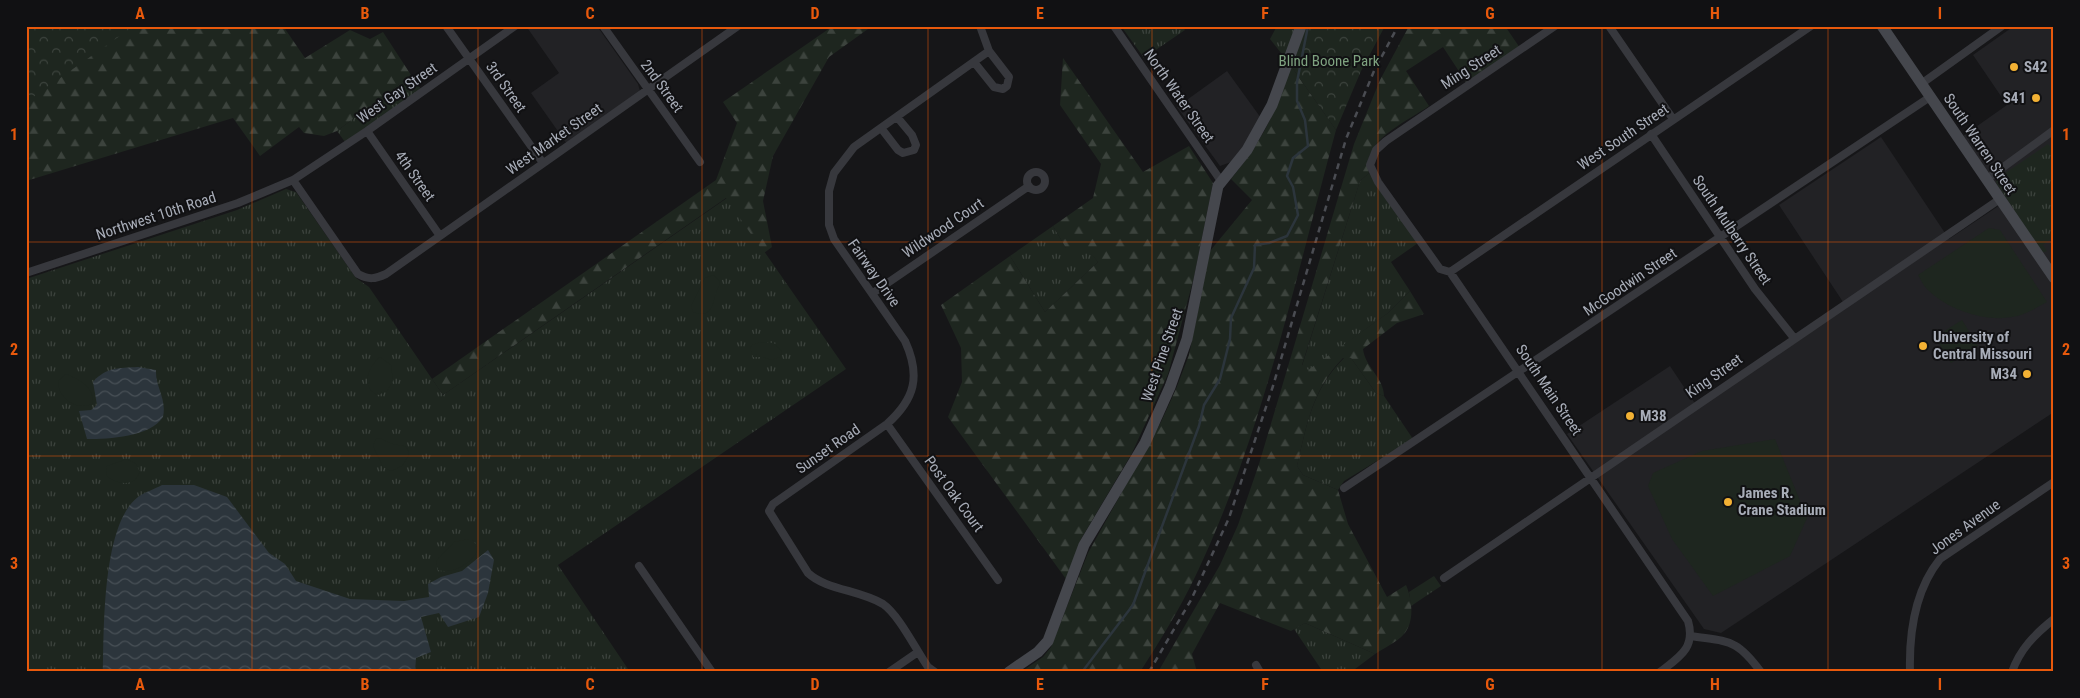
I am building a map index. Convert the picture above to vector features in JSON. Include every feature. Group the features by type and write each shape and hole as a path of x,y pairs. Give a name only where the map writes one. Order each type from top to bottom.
{"street":[{"name":"3rd Street","path":"446,26 543,163"},
{"name":"West Gay Street","path":"293,180 470,60 515,26"},
{"name":"2nd Street","path":"603,26 700,162"},
{"name":"West Market Street","path":"293,180 358,274 368,280 386,274 738,26"},
{"path":"974,62 994,87 1003,89 1007,86 1009,77 989,51 980,26"},
{"name":"North Water Street","path":"1114,26 1221,180"},
{"name":"West Pine Street","path":"1008,672 1038,652 1048,641 1084,545 1145,442 1170,387 1187,339 1212,208 1221,180 1247,150 1272,105 1301,26"},
{"name":"Ming Street","path":"1425,113 1478,81 1555,26"},
{"path":"1609,26 1674,119"},
{"name":"West South Street","path":"1450,272 1811,26"},
{"name":"South Warren Street","path":"1882,26 2054,278"},
{"path":"1921,84 2002,26"},
{"name":"Fairway Drive","path":"887,424 900,412 911,396 914,369 912,355 905,341 873,293 834,239 829,225 828,190 834,173 854,147 989,51"},
{"name":"McGoodwin Street","path":"1344,488 1930,97"},
{"name":"South Main Street","path":"1425,113 1376,150 1370,164 1378,182 1440,269 1450,272 1520,372 1675,599 1688,620 1691,636"},
{"path":"881,128 898,150 903,153 914,150 916,145 915,139 897,117"},
{"path":"1987,179 2054,130"},
{"name":"4th Street","path":"367,131 440,236"},
{"name":"South Mulberry Street","path":"1651,134 1770,310 1794,338"},
{"name":"Northwest 10th Road","path":"26,274 238,204 293,180"},
{"name":"Wildwood Court","path":"873,293 1029,186"},
{"name":"King Street","path":"1444,578 2000,199"},
{"name":"Sunset Road","path":"887,424 773,504 769,510 770,516 814,579 848,589 885,605 891,610 931,670"},
{"name":"Post Oak Court","path":"887,424 998,580"},
{"name":"Jones Avenue","path":"1910,672 1912,626 1926,582 1933,568 1940,559 2054,482"},
{"path":"640,566 712,672"},
{"path":"2012,672 2018,657 2026,645 2054,619"},
{"path":"1660,672 1685,653 1691,636 1723,639 1736,644 1761,672"},
{"path":"889,672 918,652"}],"shaded area":[{"path":"526,26 597,26 638,84 640,91 567,144 531,93 559,73"},
{"name":"University of Central Missouri","path":"2014,26 2054,26 2054,412 1721,633 1704,629 1567,434 1670,366 1698,408 1847,308 1779,205 1881,137 1949,239 2006,201 1963,136 2007,105 1973,55"},
{"path":"1227,71 1261,118 1248,143 1231,162 1220,166 1177,107"}],"green space":[{"path":"26,26 283,26 305,58 350,30 370,39 383,32 411,75 337,131 324,136 304,133 299,127 260,156 233,118 26,181"},
{"path":"26,26 134,26 26,102"},
{"path":"833,26 866,26 868,29 829,57 773,156 763,201 772,247 764,253 726,198 443,395 432,379 716,180 737,123 723,102"},
{"path":"1121,26 1182,26 1185,30 1144,58"},
{"path":"1277,26 1297,26 1285,58 1270,39"},
{"name":"Blind Boone Park","path":"1304,26 1385,26 1361,71 1336,130 1291,66"},
{"path":"1409,26 1505,26 1520,48 1466,82 1443,47 1406,71 1429,106 1398,125 1378,142 1372,151 1368,162 1369,173 1360,181 1302,365 1308,370 1388,313 1410,291 1424,314 1397,323 1363,349 1367,361 1381,384 1384,396 1376,393 1351,358 1343,358 1324,382 1317,395 1297,466 1303,475 1338,490 1348,524 1387,597 1406,585 1411,603 1410,623 1401,637 1375,654 1305,623 1291,631 1220,603 1192,654 1197,672 1158,672 1220,565 1238,525 1259,464 1354,144 1380,80"},
{"path":"1063,58 1143,172 1189,146 1213,183 1194,277 1168,374 1132,453 1081,539 1066,579 948,417 962,382 961,348 941,305 1010,256 1045,312 1098,262 1086,248 1066,248 1053,226 1093,198 1101,164 1060,105"},
{"path":"1291,66 1336,130 1291,300 1258,414 1239,470 1195,577 1169,625 1140,672 1021,672 1043,657 1051,647 1088,553 1161,422 1176,389 1189,355 1210,251 1252,200 1231,179 1242,166 1267,126 1280,98"},
{"path":"411,75 421,89 345,142 337,131"},
{"path":"2048,144 2054,152 2054,236 2043,245 2047,251 2041,252 1996,182 1998,178"},
{"path":"1369,173 1418,243 1391,262 1410,291 1388,313 1308,371 1302,366 1360,181"},
{"path":"286,189 296,192 356,278 369,287 443,395 727,198 846,369 558,565 630,672 26,672 26,279 237,210"},
{"path":"1053,226 1066,248 1087,248 1098,262 1045,312 1010,256"},
{"path":"1989,228 2000,230 2047,302 2017,316 1990,318 1957,309 1937,298 1926,288 1918,275"},
{"path":"713,275 720,283 710,310 704,314 693,312 691,306 705,278"},
{"path":"1962,320 1978,346 1951,363 1935,337"},
{"path":"761,342 774,343 782,352 780,357 771,360 763,357 753,357 750,348 752,345"},
{"path":"380,357 391,365 393,381 387,391 378,395 372,392 369,387 368,377 372,366"},
{"path":"1344,358 1351,358 1376,393 1384,396 1413,439 1344,481 1338,490 1303,475 1297,466 1312,408 1325,382"},
{"path":"66,374 81,381 89,389 93,398 92,404 80,406 69,402 65,398 61,393 58,381"},
{"path":"380,438 391,444 406,447 409,455 402,466 391,471 383,467 373,446 376,439"},
{"name":"James R. Crane Stadium","path":"1775,439 1807,518 1790,556 1713,596 1672,539 1648,486 1653,473 1702,451"},
{"path":"127,459 136,464 140,472 135,480 128,483 120,482 112,480 106,475 107,466"},
{"path":"472,539 478,548 468,562 450,571 438,570 436,561 454,542"},
{"path":"1434,576 1441,586 1411,606 1409,592"},
{"path":"1305,623 1375,654 1351,672 1323,672 1294,629"}],"water":[{"path":"138,367 156,370 164,410 163,417 157,424 139,433 128,436 87,439 79,411 91,410 97,405 93,382 108,371 119,368"},
{"path":"162,485 194,485 227,497 269,553 285,564 296,581 350,599 404,601 429,597 428,584 441,577 462,571 488,550 494,560 488,593 479,617 448,627 439,613 421,617 431,652 416,658 415,672 103,672 107,579 117,530 126,511 138,497"}],"waterway":[{"path":"1082,672 1133,605 1199,426 1204,405 1220,379 1230,339 1231,318 1254,268 1255,245 1269,243 1287,236 1298,215 1293,187 1287,176 1293,158 1308,146 1305,120 1297,101 1297,82 1308,26"}],"railway":[{"path":"1149,672 1191,600 1229,518 1273,386 1346,139 1374,71 1398,26"}],"place":[{"name":"S42","path":"2014,67"},
{"name":"S41","path":"2036,98"},
{"name":"University of Central Missouri","path":"1923,346"},
{"name":"M34","path":"2027,374"},
{"name":"M38","path":"1630,416"},
{"name":"James R. Crane Stadium","path":"1728,502"}]}
